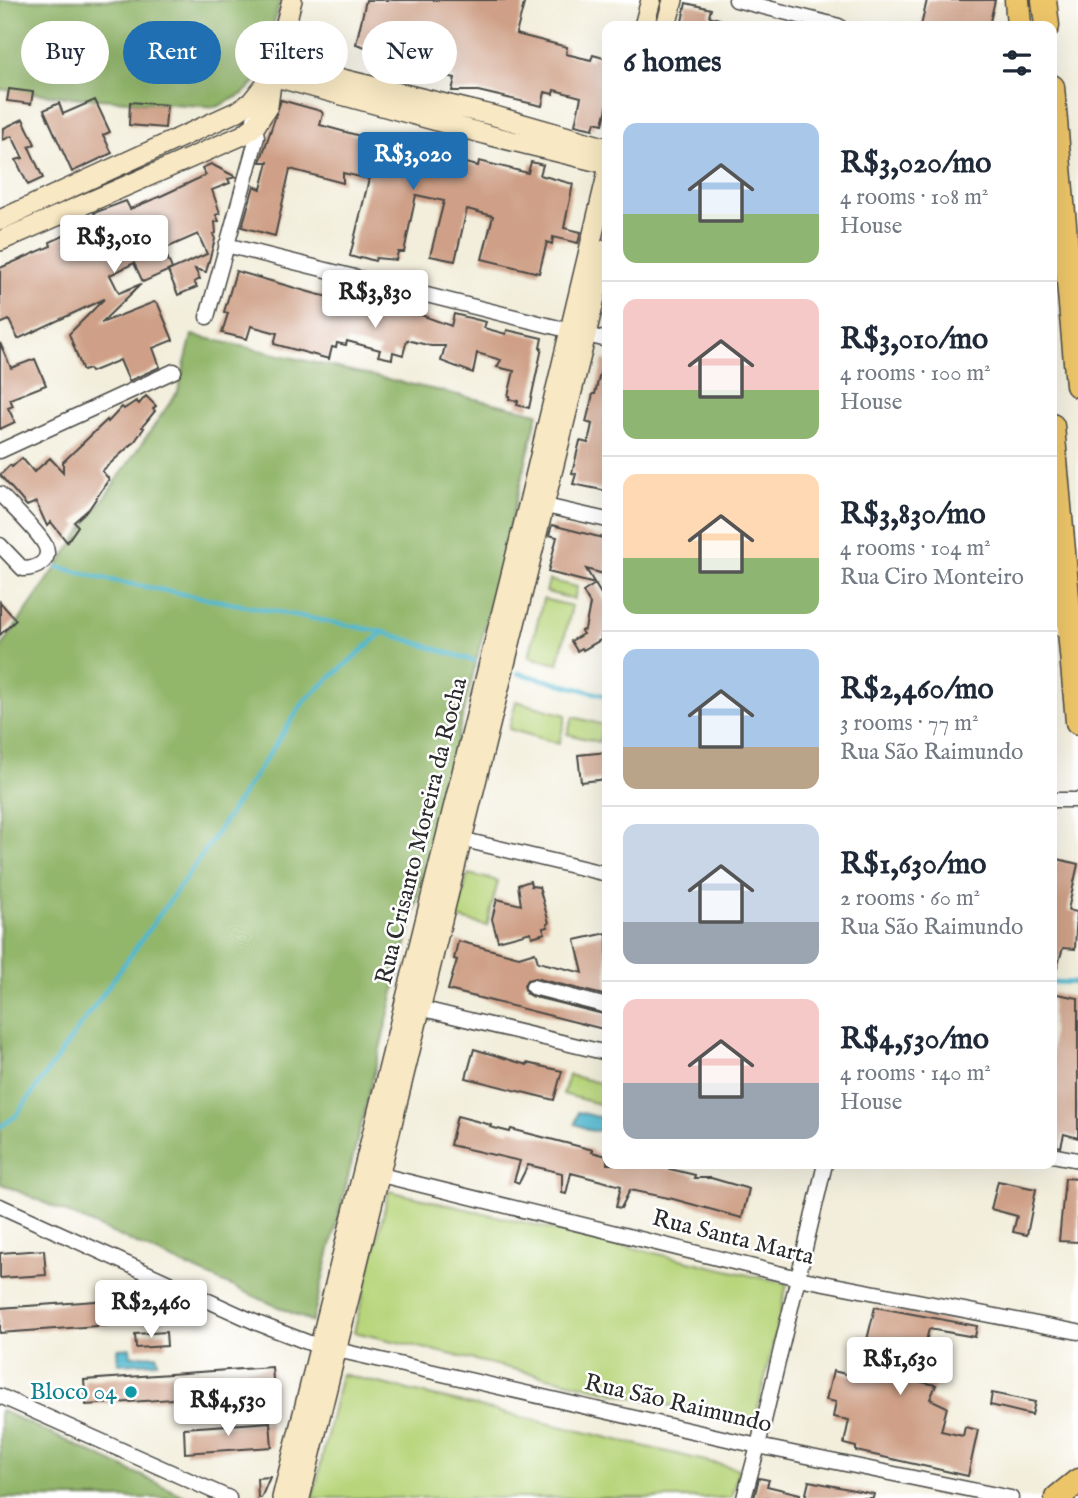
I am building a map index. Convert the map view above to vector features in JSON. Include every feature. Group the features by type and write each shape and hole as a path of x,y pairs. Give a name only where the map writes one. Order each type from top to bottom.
{"highway":[{"path":"1017,0 1019,21"},
{"path":"1044,0 1046,21"},
{"path":"1057,149 1078,385"},
{"path":"1057,545 1061,629 1078,722"},
{"path":"1057,1498 1078,1481"}],"main road":[{"path":"287,21 292,0"},
{"path":"645,21 651,0"},
{"path":"667,21 673,0"},
{"path":"6,228 248,104 263,84"},
{"path":"6,228 243,135 256,125 268,106 272,84"},
{"path":"323,84 492,136 602,163"},
{"path":"345,84 495,116 602,147"},
{"name":"Rua Crisanto Moreira da Rocha","path":"300,1498 329,1349 578,332 602,201"},
{"name":"Rua Crisanto Moreira da Rocha","path":"578,332 602,263"},
{"name":"Rua Crisanto Moreira da Rocha","path":"282,1498 329,1349"}],"street":[{"path":"736,0 819,21"},
{"path":"207,317 257,137 256,125 248,104"},
{"path":"226,245 602,339"},
{"path":"0,451 174,371"},
{"path":"0,494 45,545 46,557 36,567 23,569 0,545"},
{"path":"537,504 602,519"},
{"path":"1057,800 1078,800"},
{"path":"454,837 602,873"},
{"path":"533,987 602,1005"},
{"path":"413,1006 602,1052"},
{"path":"1057,1156 1078,1160"},
{"path":"744,1498 824,1169"},
{"name":"Rua Santa Marta","path":"372,1172 798,1278 1078,1332"},
{"name":"Rua São Raimundo","path":"0,1206 257,1323 329,1349 758,1446 1011,1498"},
{"path":"0,1396 229,1498"}],"green space":[{"path":"0,0 280,0 274,21 235,21 235,84 253,84 243,94 217,107 68,97 0,89"},
{"path":"192,335 538,413 312,1322 0,1183 0,649 178,391"},
{"path":"549,580 577,587 574,599 546,592"},
{"path":"543,599 572,606 558,664 529,657"},
{"path":"516,701 566,715 559,744 509,729"},
{"path":"573,717 602,724 599,742 567,734"},
{"path":"468,874 498,881 487,926 457,918"},
{"path":"569,1075 602,1084 602,1105 563,1094"},
{"path":"389,1191 787,1284 754,1425 354,1332"},
{"path":"341,1374 739,1469 731,1498 313,1498"},
{"path":"0,1410 189,1498 0,1498"}],"water":[{"path":"578,1112 602,1118 602,1130 592,1131 575,1124"},
{"path":"130,1348 131,1356 157,1355 158,1362 118,1364 117,1349"}],"building":[{"path":"366,0 525,0 516,34 567,47 566,54 591,60 593,55 602,58 602,124 595,122 593,129 575,125 581,97 554,90 553,94 545,92 542,106 478,91 452,91 454,84 457,84 457,21 362,21 362,46 356,44"},
{"path":"927,0 995,0 990,21 922,21"},
{"path":"686,3 711,9 709,16 726,21 682,21"},
{"path":"9,89 33,92 31,104 7,101"},
{"path":"95,100 110,132 103,135 112,153 72,172 44,110 59,103 63,114"},
{"path":"281,100 321,111 323,114 320,125 404,148 406,141 414,141 424,144 423,151 453,160 478,166 479,161 528,173 531,162 543,165 540,175 573,184 564,228 581,232 578,243 553,237 552,244 547,242 539,273 482,259 493,216 467,209 455,261 430,256 444,201 416,195 404,252 398,252 396,260 360,259 350,256 369,179 343,173 343,183 290,169 275,236 242,227 254,186 261,189 268,162 260,162"},
{"path":"130,102 167,105 165,128 129,125"},
{"path":"23,119 35,144 29,147 43,178 28,185 16,160 23,158 12,136 3,140 4,128"},
{"path":"211,164 236,177 228,179 230,183 212,190 220,213 216,215 219,221 215,222 215,239 206,272 195,269 200,279 194,282 197,287 178,295 168,271 207,254 198,234 164,249 172,269 143,282 134,263 110,275 119,293 141,284 101,323 154,302 158,304 173,340 153,348 160,367 129,381 120,360 91,372 89,369 83,371 69,334 104,299 18,339 9,320 0,324 0,268 51,246 50,242 97,221 94,213 126,201 130,209 206,175 202,168"},
{"path":"236,271 389,311 392,300 415,306 410,311 451,326 454,314 486,322 484,328 506,334 507,330 542,338 529,408 517,405 518,401 509,399 514,371 497,367 501,360 477,353 473,373 441,361 445,346 431,346 407,340 403,355 393,352 392,359 378,356 380,350 347,341 346,345 337,343 336,348 332,347 329,359 274,344 277,333 251,326 247,339 222,333 228,313 224,312"},
{"path":"0,343 11,368 35,359 46,385 10,399 13,406 8,408 15,422 0,429"},
{"path":"602,364 602,490 573,484 576,474 572,473 580,441 588,443 592,424 586,422"},
{"path":"146,396 156,406 153,409 155,411 135,441 102,471 109,479 89,509 74,522 78,526 67,542 51,522 47,526 36,502 27,506 0,475 22,458 34,472 50,458 63,472 63,462 107,420 108,422 122,407 124,409 136,401 139,404"},
{"path":"552,525 602,538 602,574 586,569 595,584 548,572 557,537 549,535"},
{"path":"595,584 602,596 602,639 577,651 571,641 583,634 581,631 585,629 590,604 583,592"},
{"path":"0,602 16,620 0,635"},
{"path":"602,753 602,780 581,782 578,755"},
{"path":"1058,859 1078,864 1068,910 1077,912 1075,949 1063,948 1057,967"},
{"path":"530,881 531,886 539,887 549,923 548,927 543,928 545,933 532,937 531,932 498,941 492,919 497,899 521,905 518,885"},
{"path":"602,934 602,995 535,978 527,980 524,985 526,993 602,1014 602,1029 448,990 457,960 454,959 458,941 519,957 535,952 538,962 583,973 575,940"},
{"path":"1057,994 1078,998 1078,1138 1064,1134 1061,1147 1057,1146"},
{"path":"474,1049 527,1065 562,1071 554,1100 466,1078"},
{"path":"457,1116 510,1132 511,1129 593,1150 592,1152 602,1155 602,1169 670,1169 695,1175 694,1178 711,1178 749,1189 742,1218 630,1190 621,1208 616,1207 621,1186 571,1173 566,1194 562,1193 562,1173 528,1165 519,1183 514,1181 520,1161 450,1145"},
{"path":"1065,1178 1078,1179 1078,1242 1059,1241"},
{"path":"998,1181 1036,1189 1027,1235 1013,1232 1017,1216 991,1209"},
{"path":"44,1250 46,1275 0,1278 0,1253"},
{"path":"137,1298 139,1323 0,1333 0,1308"},
{"path":"875,1307 977,1326 975,1337 929,1329 916,1381 936,1385 930,1399 947,1407 941,1431 963,1436 965,1427 978,1430 968,1476 856,1451 856,1447 844,1444 849,1420 833,1417 836,1402 826,1400 833,1371 858,1377"},
{"path":"166,1332 167,1346 136,1348 135,1334"},
{"path":"272,1367 274,1392 86,1405 84,1380"},
{"path":"992,1393 1035,1402 1032,1415 990,1405"},
{"path":"270,1422 272,1447 185,1453 184,1428"},
{"path":"270,1477 261,1498 258,1498 257,1478"},
{"path":"759,1478 769,1480 767,1486 800,1494 799,1498 754,1498"},
{"path":"809,1481 874,1494 873,1498 805,1498"}],"waterway":[{"path":"58,567 110,580 383,632"},
{"path":"0,1127 16,1116 200,858 305,700 383,632 474,661"},
{"path":"518,673 602,695"},
{"path":"1057,982 1078,983"}],"place":[{"name":"Bloco 04","path":"131,1392"}]}
